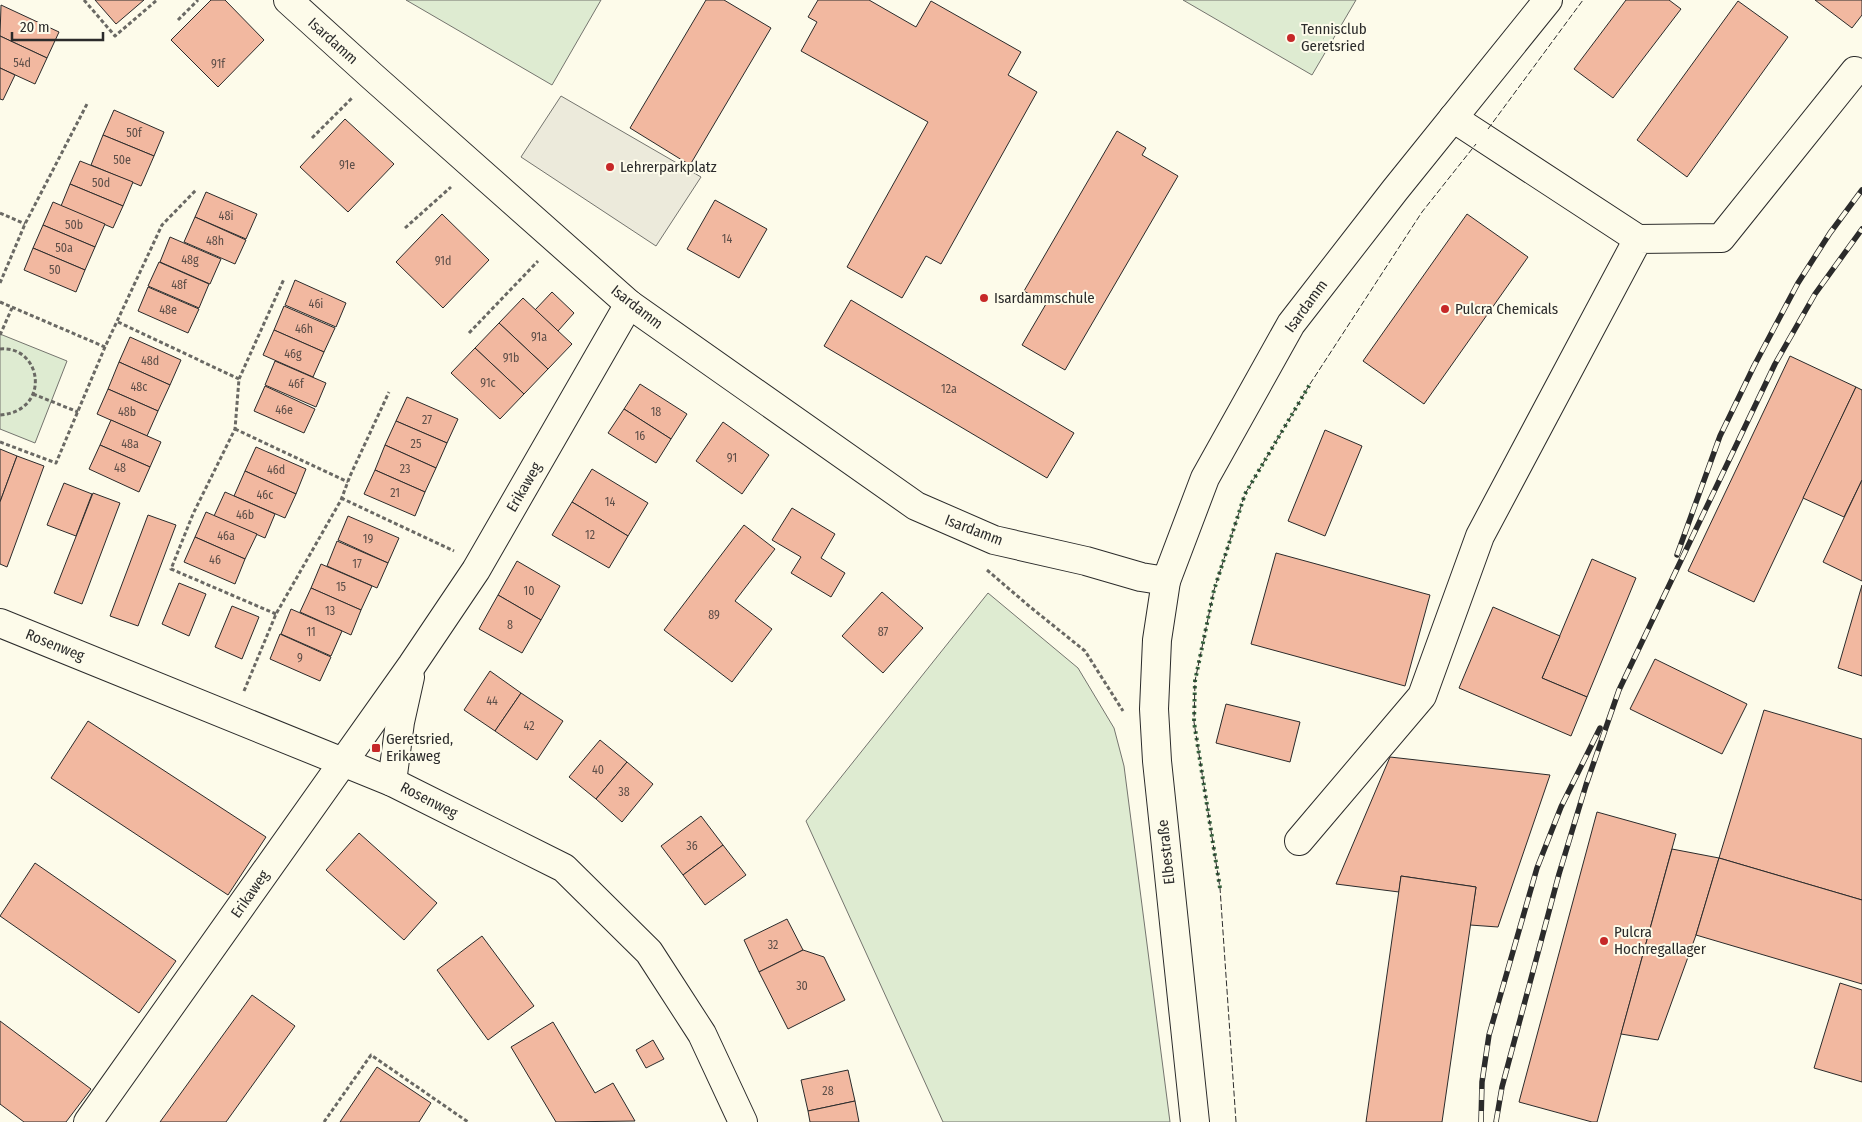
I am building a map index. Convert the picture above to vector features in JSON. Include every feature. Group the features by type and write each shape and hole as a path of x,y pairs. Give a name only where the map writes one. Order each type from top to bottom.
{"street":[{"name":"Isardamm","path":"288,0 629,304 916,506 994,540 1086,560 1141,577 1166,582 1205,478 1291,324 1395,190 1548,0"},
{"path":"1453,118 1638,239 1721,238 1854,71"},
{"path":"1300,841 1422,696 1480,536 1638,239"},
{"name":"Erikaweg","path":"88,1122 344,762 481,563 629,304"},
{"name":"Elbestraße","path":"1166,582 1157,640 1154,709 1157,761 1195,1122"},
{"name":"Rosenweg","path":"0,622 392,782 564,868 649,952 702,1034 743,1122"},
{"name":"Erikaweg","path":"392,782 400,722 412,665"}],"path":[{"path":"84,0 115,36 157,0"},
{"path":"178,20 198,0"},
{"path":"312,138 373,77"},
{"path":"0,283 26,224 86,104"},
{"path":"405,228 475,166"},
{"path":"0,442 56,463 105,347 162,225 196,190"},
{"path":"0,213 26,224"},
{"path":"469,333 558,240"},
{"path":"276,614 171,570 193,514 236,428 239,378 284,279"},
{"path":"0,302 105,347"},
{"path":"0,335 12,308"},
{"path":"118,322 239,378"},
{"path":"0,349 14,351 24,356 35,374 36,384 28,403 20,410 0,415"},
{"path":"233,717 276,614 342,498 389,392"},
{"path":"33,394 78,412"},
{"path":"236,428 348,482"},
{"path":"342,498 481,563"},
{"path":"986,569 1085,651 1121,706 1124,714"},
{"path":"324,1122 371,1055 468,1122"}],"green space":[{"path":"406,0 601,0 552,85"},
{"name":"Tennisclub Geretsried","path":"1183,0 1356,0 1312,75"},
{"path":"0,334 67,361 35,443 0,429"},
{"path":"988,593 1078,668 1114,728 1124,766 1170,1122 943,1122 806,821"}],"shaded area":[{"name":"Lehrerparkplatz","path":"561,96 701,177 656,246 521,157"}],"building":[{"path":"95,0 144,0 116,24"},
{"path":"211,0 225,0 264,40 218,87 171,40"},
{"path":"706,0 724,0 771,28 690,165 630,128"},
{"path":"818,0 869,0 916,27 931,1 1021,52 1008,75 1037,92 941,264 926,256 902,298 847,267 928,122 801,51 817,22 808,17"},
{"path":"1626,0 1669,0 1681,9 1613,98 1574,69"},
{"path":"1815,0 1862,0 1862,15 1852,28"},
{"path":"1738,1 1788,37 1687,177 1637,140"},
{"path":"1,5 59,32 47,58 0,36"},
{"path":"0,36 47,58 35,84 0,68"},
{"path":"0,68 15,75 3,100 0,99"},
{"path":"114,110 164,132 154,156 103,135"},
{"path":"345,119 394,164 348,212 300,167"},
{"path":"1117,131 1146,148 1142,155 1178,176 1065,370 1022,345 1046,304 1024,291"},
{"path":"103,135 154,156 141,186 91,165"},
{"path":"80,161 133,182 123,206 70,184"},
{"path":"70,184 123,206 113,228 61,206"},
{"path":"206,192 257,214 246,239 195,217"},
{"path":"715,200 767,229 739,278 687,249"},
{"path":"53,202 105,224 95,247 43,225"},
{"path":"442,214 489,260 443,308 396,262"},
{"name":"Pulcra Chemicals","path":"1467,214 1528,257 1424,404 1363,361"},
{"path":"195,217 246,240 235,264 184,242"},
{"path":"43,225 95,247 85,270 33,248"},
{"path":"170,237 221,259 210,284 160,262"},
{"path":"33,248 85,270 76,292 24,270"},
{"path":"159,262 209,284 199,308 148,286"},
{"path":"295,280 346,303 336,327 285,305"},
{"path":"148,287 199,309 188,333 138,311"},
{"path":"552,292 574,313 558,331 535,310"},
{"path":"523,298 572,344 548,369 499,323"},
{"path":"851,300 1074,433 1047,478 824,346"},
{"path":"284,306 335,328 324,352 274,330"},
{"path":"499,323 548,369 524,394 475,348"},
{"path":"274,330 324,352 313,377 263,355"},
{"path":"130,337 181,360 170,385 119,362"},
{"path":"475,348 524,394 500,419 451,373"},
{"path":"1790,356 1856,387 1754,602 1688,571"},
{"path":"275,361 326,383 316,407 265,385"},
{"path":"119,362 170,385 158,411 108,389"},
{"path":"640,384 687,414 671,439 624,409"},
{"path":"265,386 315,409 304,433 254,411"},
{"path":"1856,387 1862,390 1862,480 1844,517 1803,498"},
{"path":"108,389 158,411 147,436 97,414"},
{"path":"407,397 458,419 447,443 396,421"},
{"path":"624,409 671,439 656,463 608,433"},
{"path":"111,420 161,442 150,467 100,445"},
{"path":"396,421 447,443 436,468 385,445"},
{"path":"723,422 769,455 742,494 696,461"},
{"path":"1325,430 1362,446 1325,536 1288,521"},
{"path":"100,445 150,467 139,492 89,469"},
{"path":"385,445 436,468 425,492 375,470"},
{"path":"256,447 306,469 296,494 245,471"},
{"path":"0,449 17,456 0,502"},
{"path":"17,456 44,466 7,567 0,564 0,502"},
{"path":"592,469 648,503 628,536 572,502"},
{"path":"375,470 425,492 415,516 364,494"},
{"path":"245,471 296,494 285,518 234,496"},
{"path":"1862,480 1862,581 1823,562"},
{"path":"64,483 92,494 76,536 47,525"},
{"path":"225,492 275,514 265,538 214,516"},
{"path":"93,493 120,503 82,604 54,593"},
{"path":"572,502 628,536 609,568 552,535"},
{"path":"792,508 835,534 821,558 845,573 831,597 791,573 801,557 772,540"},
{"path":"206,512 257,534 245,559 195,537"},
{"path":"148,515 176,525 138,626 110,616"},
{"path":"348,516 399,538 388,563 338,540"},
{"path":"744,525 775,549 735,601 772,629 732,682 664,630"},
{"path":"195,537 245,559 235,584 184,562"},
{"path":"337,541 388,563 377,588 327,566"},
{"path":"1276,553 1430,595 1405,686 1251,644"},
{"path":"1592,559 1636,578 1587,697 1542,678"},
{"path":"517,561 560,586 541,620 498,595"},
{"path":"321,564 372,586 361,610 311,588"},
{"path":"179,583 206,594 189,636 162,624"},
{"path":"1862,585 1862,676 1838,668"},
{"path":"311,588 361,610 351,635 300,612"},
{"path":"882,592 923,628 883,673 842,636"},
{"path":"498,595 541,620 522,653 479,629"},
{"path":"232,606 259,617 242,659 215,647"},
{"path":"1493,607 1560,636 1542,678 1587,697 1571,736 1459,688"},
{"path":"291,609 342,631 331,656 281,634"},
{"path":"280,634 331,657 320,681 270,659"},
{"path":"1655,659 1747,704 1722,754 1630,709"},
{"path":"490,671 521,693 495,731 464,710"},
{"path":"521,693 563,721 537,760 495,731"},
{"path":"1226,704 1300,722 1290,762 1216,743"},
{"path":"1764,710 1862,739 1862,900 1719,858"},
{"path":"88,721 266,837 228,895 51,778"},
{"path":"600,740 627,762 596,799 569,777"},
{"path":"1390,757 1550,775 1498,927 1470,925 1476,887 1401,876 1399,892 1336,884"},
{"path":"627,762 653,784 622,822 596,799"},
{"name":"Pulcra Hochregallager","path":"1597,812 1676,834 1597,1122 1592,1122 1519,1102"},
{"path":"701,816 723,845 683,875 661,846"},
{"path":"359,833 437,903 404,940 326,870"},
{"path":"723,845 746,875 705,905 683,875"},
{"path":"1672,849 1719,858 1696,935 1658,1040 1621,1034"},
{"path":"1719,858 1862,900 1862,984 1696,935"},
{"path":"35,863 176,961 139,1013 0,916"},
{"path":"1401,876 1476,887 1442,1122 1366,1122"},
{"path":"787,919 803,950 759,972 744,940"},
{"path":"482,936 534,1006 488,1040 437,970"},
{"path":"803,950 824,957 845,1000 788,1029 759,972"},
{"path":"1840,983 1862,990 1862,1082 1814,1068"},
{"path":"252,995 295,1026 226,1122 160,1122"},
{"path":"0,1021 91,1089 66,1122 24,1122 0,1104"},
{"path":"553,1022 595,1093 613,1083 635,1121 556,1122 511,1047"},
{"path":"653,1040 664,1059 646,1068 636,1050"},
{"path":"377,1067 431,1103 419,1122 340,1122"},
{"path":"848,1070 855,1101 808,1111 801,1080"},
{"path":"855,1101 859,1122 810,1122 808,1111"}],"railway":[{"path":"1677,555 1720,436 1754,366 1798,283 1830,233 1862,190"},
{"path":"1496,1122 1502,1087 1559,874 1586,785 1619,690 1775,364 1815,294 1862,229"},
{"path":"1481,1122 1482,1082 1489,1035 1537,868 1561,807 1600,728"}],"hedge":[{"path":"1220,888 1194,722 1195,681 1214,590 1245,494 1310,384"}],"fence":[{"path":"1488,129 1583,0"},
{"path":"1236,1122 1220,888 1194,722 1195,681 1214,590 1245,494 1310,384 1422,212 1476,144"}],"place":[{"name":"Tennisclub Geretsried","path":"1291,38"},
{"name":"Lehrerparkplatz","path":"610,167"},
{"name":"Isardammschule","path":"984,298"},
{"name":"Pulcra Chemicals","path":"1445,309"},
{"name":"Geretsried, Erikaweg","path":"376,748"},
{"name":"Pulcra Hochregallager","path":"1604,941"}]}
